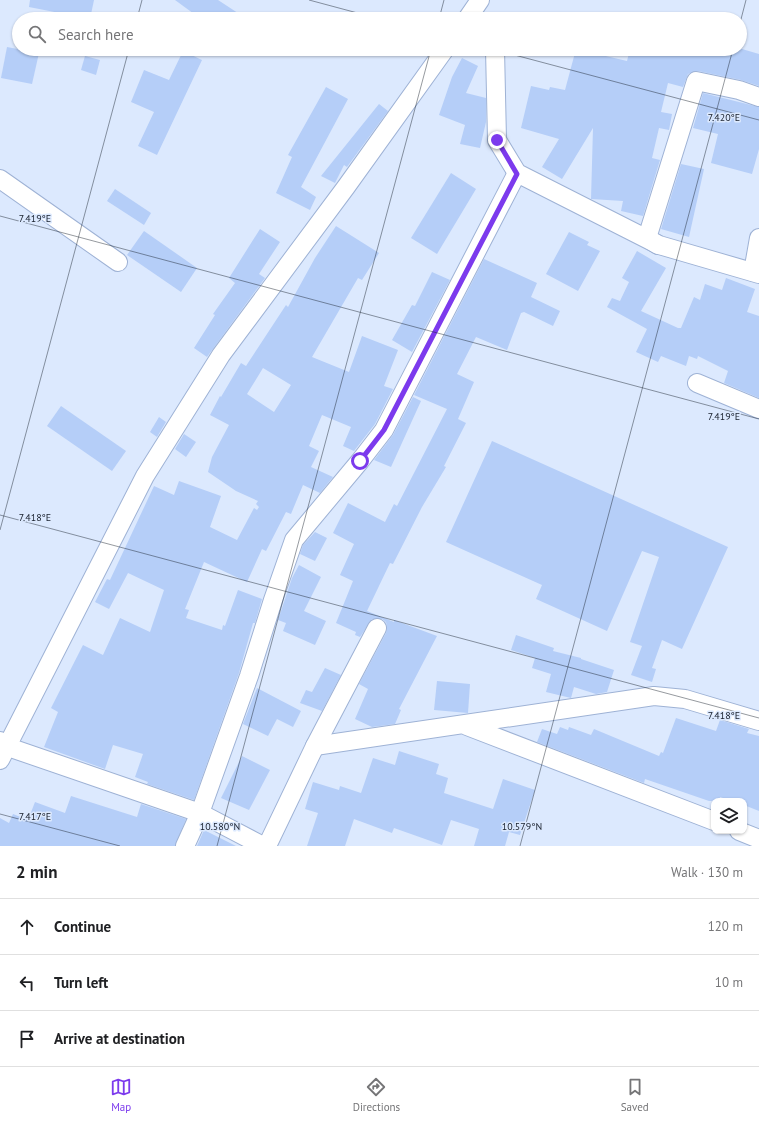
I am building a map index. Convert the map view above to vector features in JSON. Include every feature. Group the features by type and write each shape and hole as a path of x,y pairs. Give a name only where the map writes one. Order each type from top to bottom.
{"street":[{"path":"472,12 480,0"},
{"path":"263,846 200,813 2,749 145,476 221,355 342,194 440,56"},
{"path":"495,56 497,140 517,174 658,245 756,273 759,238"},
{"path":"658,245 647,238 696,81 739,90 759,97"},
{"path":"185,846 200,813 249,676 272,600 294,540 384,430 517,174"},
{"path":"0,178 118,262"},
{"path":"697,383 759,409"},
{"path":"267,846 315,746 377,628"},
{"path":"315,746 465,726 654,696 685,699 759,721"},
{"path":"465,726 711,820"},
{"path":"746,834 759,839"}],"building":[{"path":"30,0 94,0 91,12 54,12 29,7"},
{"path":"175,0 218,0 236,12 191,12"},
{"path":"7,47 12,48 12,56 38,56 32,84 1,78"},
{"path":"747,50 759,54 759,86 741,80 698,71 688,74 683,87 668,83 661,112 672,114 669,130 659,128 652,158 660,160 643,216 621,211 623,201 591,199 593,128 562,179 542,167 559,139 521,128 531,86 549,90 550,87 565,90 574,56 606,56 627,61 628,56 747,56"},
{"path":"85,56 100,60 96,75 81,70"},
{"path":"181,56 194,56 202,60 157,155 138,146 154,112 131,102 144,70 169,80"},
{"path":"462,58 478,66 466,93 486,98 486,122 480,148 460,144 465,125 439,115 452,77"},
{"path":"326,87 348,99 301,187 316,197 310,210 276,193 292,157 288,155"},
{"path":"703,93 759,107 759,149 752,174 711,163 718,134 693,128"},
{"path":"379,104 388,111 347,167 344,165 335,183 321,176"},
{"path":"681,164 704,169 689,237 661,229"},
{"path":"451,173 476,189 437,254 411,238"},
{"path":"115,189 151,213 144,225 107,201"},
{"path":"336,226 379,253 362,280 358,278 312,357 349,372 362,336 398,350 384,386 393,389 375,424 354,451 343,446 351,427 322,415 309,446 319,451 311,467 333,477 320,493 303,485 291,514 286,512 266,551 262,549 247,582 204,562 185,609 189,610 186,618 222,630 223,625 225,626 238,590 262,599 255,623 253,623 239,673 194,800 147,784 148,782 135,777 143,754 113,745 105,769 44,747 58,712 51,708 83,645 103,655 120,618 150,632 164,590 128,573 109,609 95,602 107,579 110,580 154,486 174,495 179,481 221,496 210,527 237,540 254,508 257,510 259,507 256,504 258,501 236,491 208,472 212,457 229,425 210,415 241,363 246,366 286,305 288,307 315,258","holes":["263,368 291,385 274,412 247,394"]},
{"path":"260,229 280,242 259,274 265,278 207,357 194,348 215,315 213,314 235,283 229,278"},
{"path":"144,231 197,268 181,292 127,255"},
{"path":"569,232 589,242 587,245 600,251 578,291 546,274"},
{"path":"637,251 666,268 641,311 678,328 681,328 694,297 700,300 705,284 722,290 726,278 755,289 747,312 759,316 759,398 724,383 728,371 698,356 697,359 689,356 686,366 661,356 658,362 636,352 647,329 607,307 612,298 620,301 629,282 622,278"},
{"path":"484,259 537,283 531,297 560,311 553,326 524,312 521,313 507,350 476,337 457,374 474,382 458,419 466,423 444,466 446,467 422,507 393,564 390,563 367,611 394,622 394,620 437,636 399,709 401,710 395,724 372,727 355,719 368,689 359,684 386,633 386,622 382,619 372,619 360,637 355,635 356,632 336,623 353,581 340,575 354,544 333,533 348,503 385,522 394,504 397,506 447,409 414,395"},
{"path":"432,272 450,280 412,352 392,340 412,305 415,306"},
{"path":"413,397 421,401 391,467 374,460 393,435"},
{"path":"61,406 126,451 112,471 47,426"},
{"path":"159,417 166,422 157,437 150,432"},
{"path":"184,434 196,442 186,457 175,449"},
{"path":"492,441 728,547 682,649 662,640 652,668 656,669 652,682 631,675 642,646 630,642 659,557 642,551 607,631 536,599 542,585 446,542"},
{"path":"315,532 327,538 315,561 300,554 303,545"},
{"path":"299,565 321,577 304,611 326,621 315,645 283,631 286,623 278,620 292,578"},
{"path":"516,635 554,648 553,651 581,658 614,670 607,692 596,694 574,687 571,698 546,692 551,674 532,668 535,658 511,650"},
{"path":"325,668 341,675 322,711 300,703 306,690 312,692"},
{"path":"437,681 470,684 468,713 434,710"},
{"path":"257,688 301,711 293,727 277,719 268,736 243,724"},
{"path":"676,718 716,731 720,720 749,729 747,733 759,736 759,811 747,806 747,798 720,797 711,798 711,801 709,801 645,779 644,783 537,742 542,729 557,734 560,727 568,730 569,727 591,735 594,729 659,756 661,752 663,753"},
{"path":"399,751 439,764 436,774 448,778 444,793 493,809 503,779 535,790 520,835 509,832 505,846 474,846 479,829 451,820 442,845 394,828 392,833 354,819 345,846 307,846 318,813 305,809 313,782 339,790 340,786 361,793 373,758 395,765"},
{"path":"242,756 270,770 249,810 221,798"},
{"path":"71,796 137,817 141,804 186,819 175,846 0,846 0,818 9,823 13,814 28,820 35,802 65,813"},
{"path":"204,830 236,846 197,846"}],"route":[{"path":"360,461 384,430 410,377 517,174 497,140"}]}
